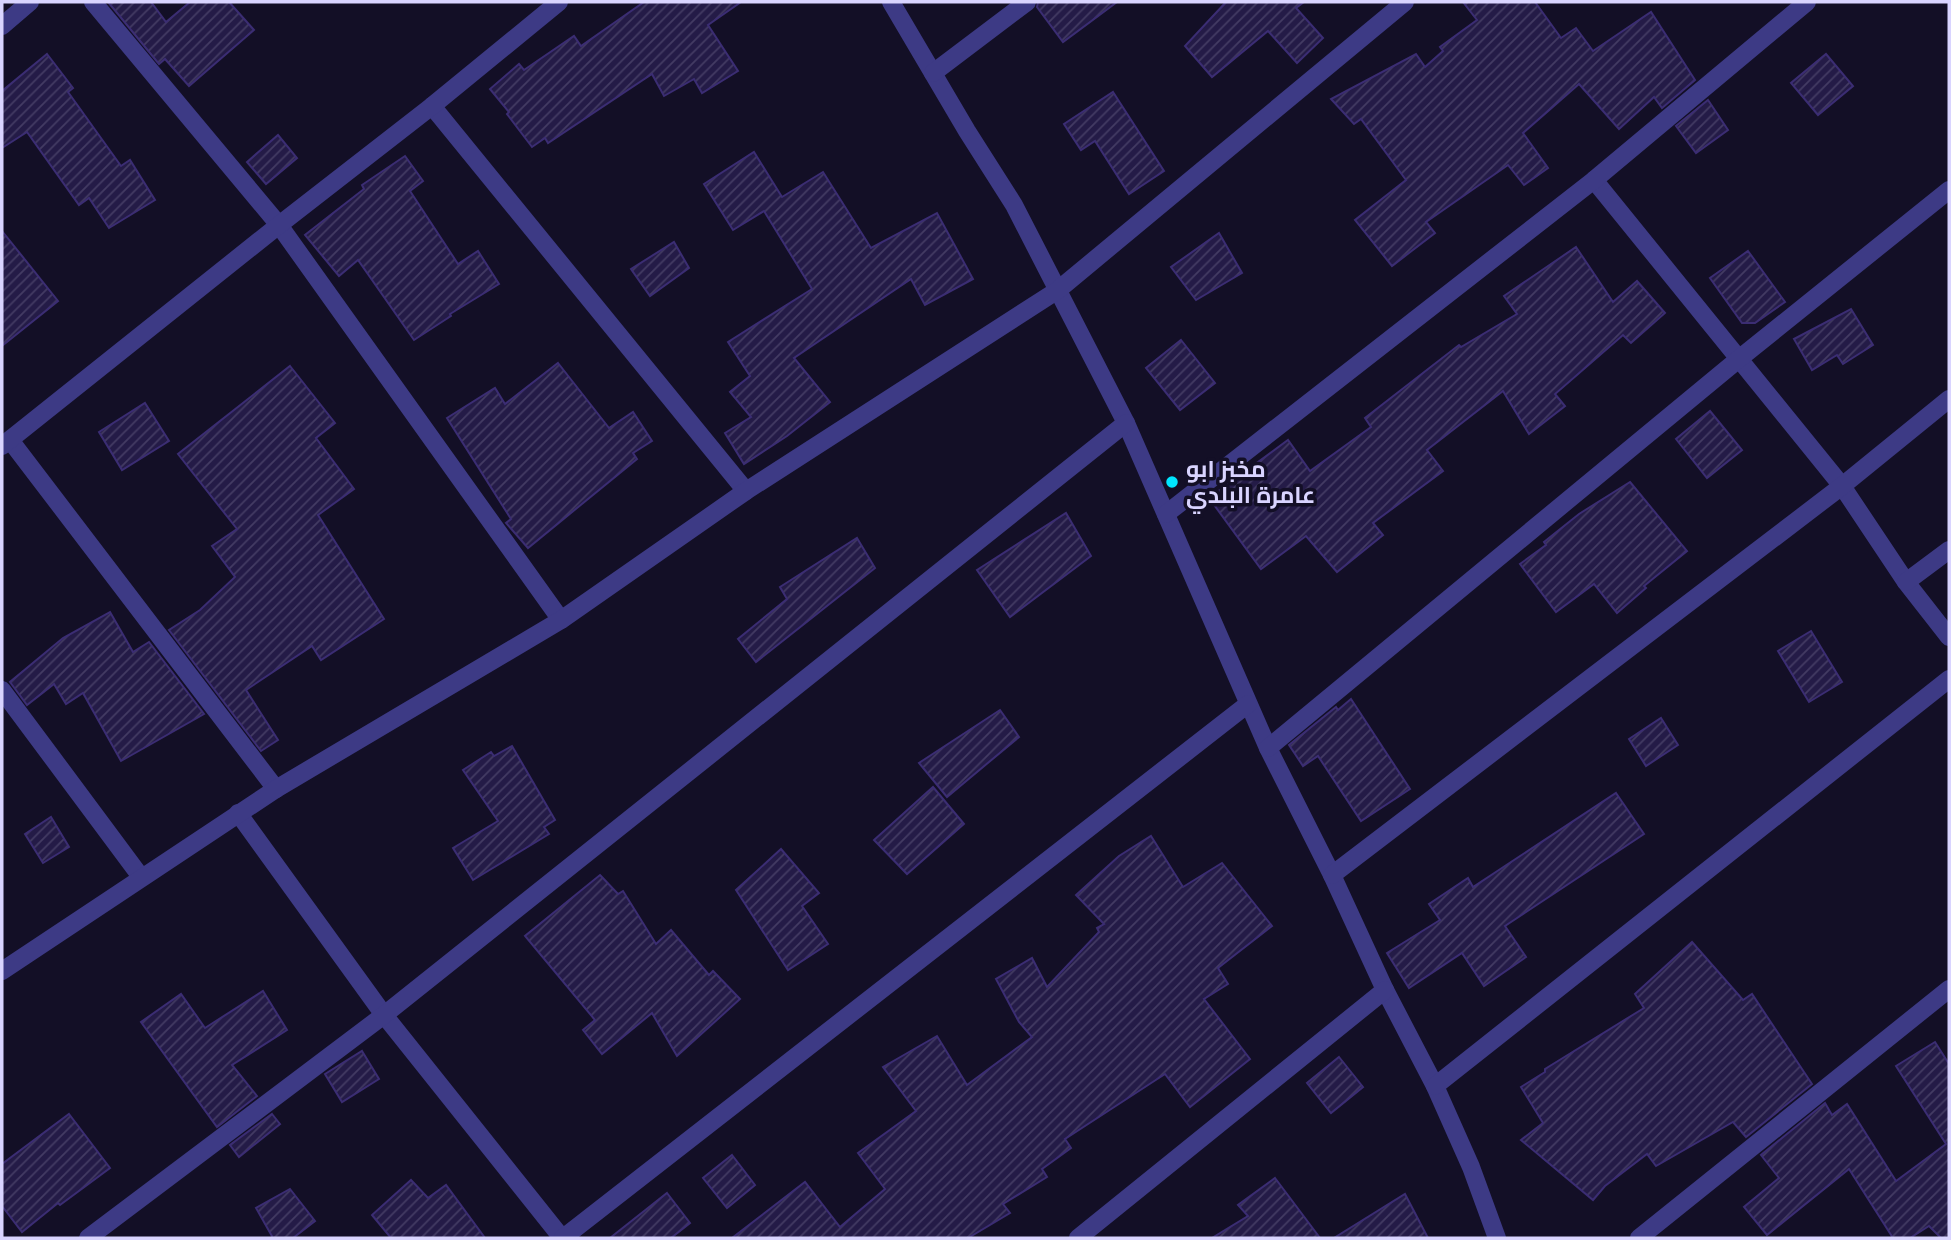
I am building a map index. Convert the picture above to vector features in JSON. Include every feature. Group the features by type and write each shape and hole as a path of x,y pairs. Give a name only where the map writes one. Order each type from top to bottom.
{"street":[{"path":"2,26 30,2"},
{"path":"93,2 279,225 561,620"},
{"path":"276,789 6,443 432,106 559,2"},
{"path":"891,2 1014,205 1126,423 1268,748 1332,875 1385,990 1435,1086 1471,1167 1497,1238"},
{"path":"933,73 1027,2"},
{"path":"2,971 276,789 561,620 746,491 1058,290 1405,2"},
{"path":"1166,514 1594,180 1807,2"},
{"path":"432,106 746,491"},
{"path":"1594,180 1842,486 1906,582 1949,638"},
{"path":"1268,748 1740,358 1949,190"},
{"path":"1332,875 1842,486 1949,398"},
{"path":"88,1238 384,1015 1126,423"},
{"path":"1906,582 1949,550"},
{"path":"1435,1086 1949,679"},
{"path":"2,690 141,877"},
{"path":"239,813 384,1015 563,1238 1248,704"},
{"path":"1639,1238 1949,989"},
{"path":"1078,1238 1385,990"}],"building":[{"path":"108,2 151,2 166,22 190,2 229,2 254,30 189,86 165,59 159,64"},
{"path":"644,2 741,2 708,25 738,71 702,93 694,79 664,96 652,74 548,143 545,138 532,147 490,89 519,64 524,70 574,36 581,46"},
{"path":"1038,2 1117,2 1063,42 1037,7"},
{"path":"1226,2 1304,2 1296,8 1323,38 1297,63 1268,31 1212,77 1185,46"},
{"path":"1463,2 1535,2 1561,38 1576,28 1593,51 1651,12 1695,80 1662,108 1654,97 1619,129 1579,84 1523,133 1548,168 1524,185 1508,165 1426,222 1435,233 1392,266 1355,220 1406,180 1361,119 1354,124 1331,99 1416,54 1425,67 1443,51 1440,47 1477,20"},
{"path":"47,54 73,88 68,92 121,166 130,160 155,200 109,228 89,198 79,205 27,132 2,148 2,91"},
{"path":"1826,54 1853,86 1818,115 1791,83"},
{"path":"1113,92 1164,171 1129,194 1095,141 1081,150 1064,124"},
{"path":"1708,100 1728,130 1696,153 1676,126"},
{"path":"278,135 297,158 266,184 247,162"},
{"path":"754,152 782,197 823,172 871,248 937,213 973,279 925,305 911,279 794,358 830,402 787,436 744,464 725,433 751,417 730,392 750,376 728,342 812,289 764,211 733,230 704,184"},
{"path":"405,156 423,181 410,191 458,264 478,251 499,284 414,340 358,260 339,276 305,235 364,189 362,185"},
{"path":"2,231 58,301 2,346"},
{"path":"1219,233 1242,273 1196,300 1171,267"},
{"path":"674,242 689,268 650,296 631,269"},
{"path":"1576,247 1613,302 1637,281 1665,313 1631,343 1623,335 1555,394 1565,406 1529,434 1503,391 1427,450 1443,471 1373,523 1383,535 1337,572 1306,536 1261,569 1209,498 1288,440 1310,471 1371,427 1365,418 1459,345 1461,347 1517,314 1504,296"},
{"path":"1748,251 1785,302 1755,323 1742,323 1710,278"},
{"path":"1851,309 1873,345 1843,364 1837,355 1812,370 1794,339"},
{"path":"1181,340 1215,383 1180,410 1146,368"},
{"path":"558,363 609,428 633,412 652,441 633,453 637,459 528,548 506,523 511,519 447,418 495,388 505,404"},
{"path":"290,366 335,423 316,438 354,489 318,515 384,619 321,660 312,646 246,690 278,740 261,751 169,630 200,610 235,577 212,546 237,529 178,454"},
{"path":"145,403 169,441 122,470 99,432"},
{"path":"1710,411 1742,450 1707,478 1676,439"},
{"path":"1630,482 1687,551 1644,586 1646,588 1617,613 1594,584 1556,612 1520,564 1546,545 1544,542 1579,514"},
{"path":"1066,513 1091,556 1010,617 977,570"},
{"path":"857,538 875,568 756,662 738,639 787,599 780,587"},
{"path":"110,612 133,652 149,642 204,714 121,761 83,693 66,704 54,684 27,705 10,682 63,638"},
{"path":"1811,631 1842,682 1809,702 1778,651"},
{"path":"1351,699 1410,789 1361,821 1318,756 1303,766 1289,745 1336,707 1338,710"},
{"path":"1000,710 1019,737 947,797 919,763"},
{"path":"1661,718 1678,745 1646,766 1629,739"},
{"path":"512,746 555,820 544,827 549,834 473,880 453,848 498,821 463,770 491,752 494,756"},
{"path":"933,787 964,824 907,874 874,840"},
{"path":"1616,793 1644,834 1505,926 1526,957 1484,986 1462,953 1409,988 1387,953 1440,920 1429,904 1468,878 1473,887"},
{"path":"51,817 69,847 43,863 25,834"},
{"path":"1151,836 1183,887 1222,863 1272,926 1218,968 1228,984 1204,999 1250,1059 1190,1107 1165,1074 1065,1139 1071,1148 1042,1169 1047,1177 1003,1204 1010,1213 968,1238 732,1238 805,1182 840,1227 885,1189 858,1153 916,1111 883,1067 937,1036 967,1085 1032,1037 1019,1022 996,979 1032,958 1047,987 1099,932 1097,928 1104,924 1076,895 1119,856"},
{"path":"781,849 819,893 802,906 828,944 788,970 736,890"},
{"path":"600,875 618,894 623,891 656,944 671,930 709,975 713,971 740,999 677,1056 652,1013 602,1054 583,1030 595,1020 525,936"},
{"path":"1692,942 1743,1000 1752,994 1812,1084 1746,1137 1733,1122 1656,1166 1647,1154 1605,1186 1593,1200 1521,1140 1543,1123 1521,1087 1545,1072 1545,1069 1644,1008 1635,994"},
{"path":"263,991 287,1030 232,1065 257,1096 217,1127 141,1022 181,994 205,1028"},
{"path":"1935,1042 1949,1064 1949,1238 1941,1238 1929,1226 1910,1238 1893,1238 1849,1169 1767,1235 1744,1207 1779,1178 1761,1155 1825,1103 1832,1115 1847,1104 1896,1181 1946,1144 1896,1066"},
{"path":"362,1051 379,1079 342,1102 325,1074"},
{"path":"1339,1057 1363,1087 1331,1113 1307,1083"},
{"path":"69,1114 110,1168 60,1205 58,1203 22,1232 2,1206 2,1164"},
{"path":"272,1114 280,1124 239,1157 230,1145"},
{"path":"732,1155 755,1185 727,1208 703,1178"},
{"path":"1275,1178 1320,1238 1212,1238 1248,1216 1238,1205"},
{"path":"411,1180 428,1198 446,1185 485,1238 391,1238 372,1215"},
{"path":"290,1189 315,1221 293,1238 273,1238 256,1208"},
{"path":"667,1193 690,1223 671,1238 610,1238"},
{"path":"1405,1194 1428,1238 1334,1238"}],"place":[{"name":"مخبز ابو عامرة البلدي","path":"1172,482"}]}
